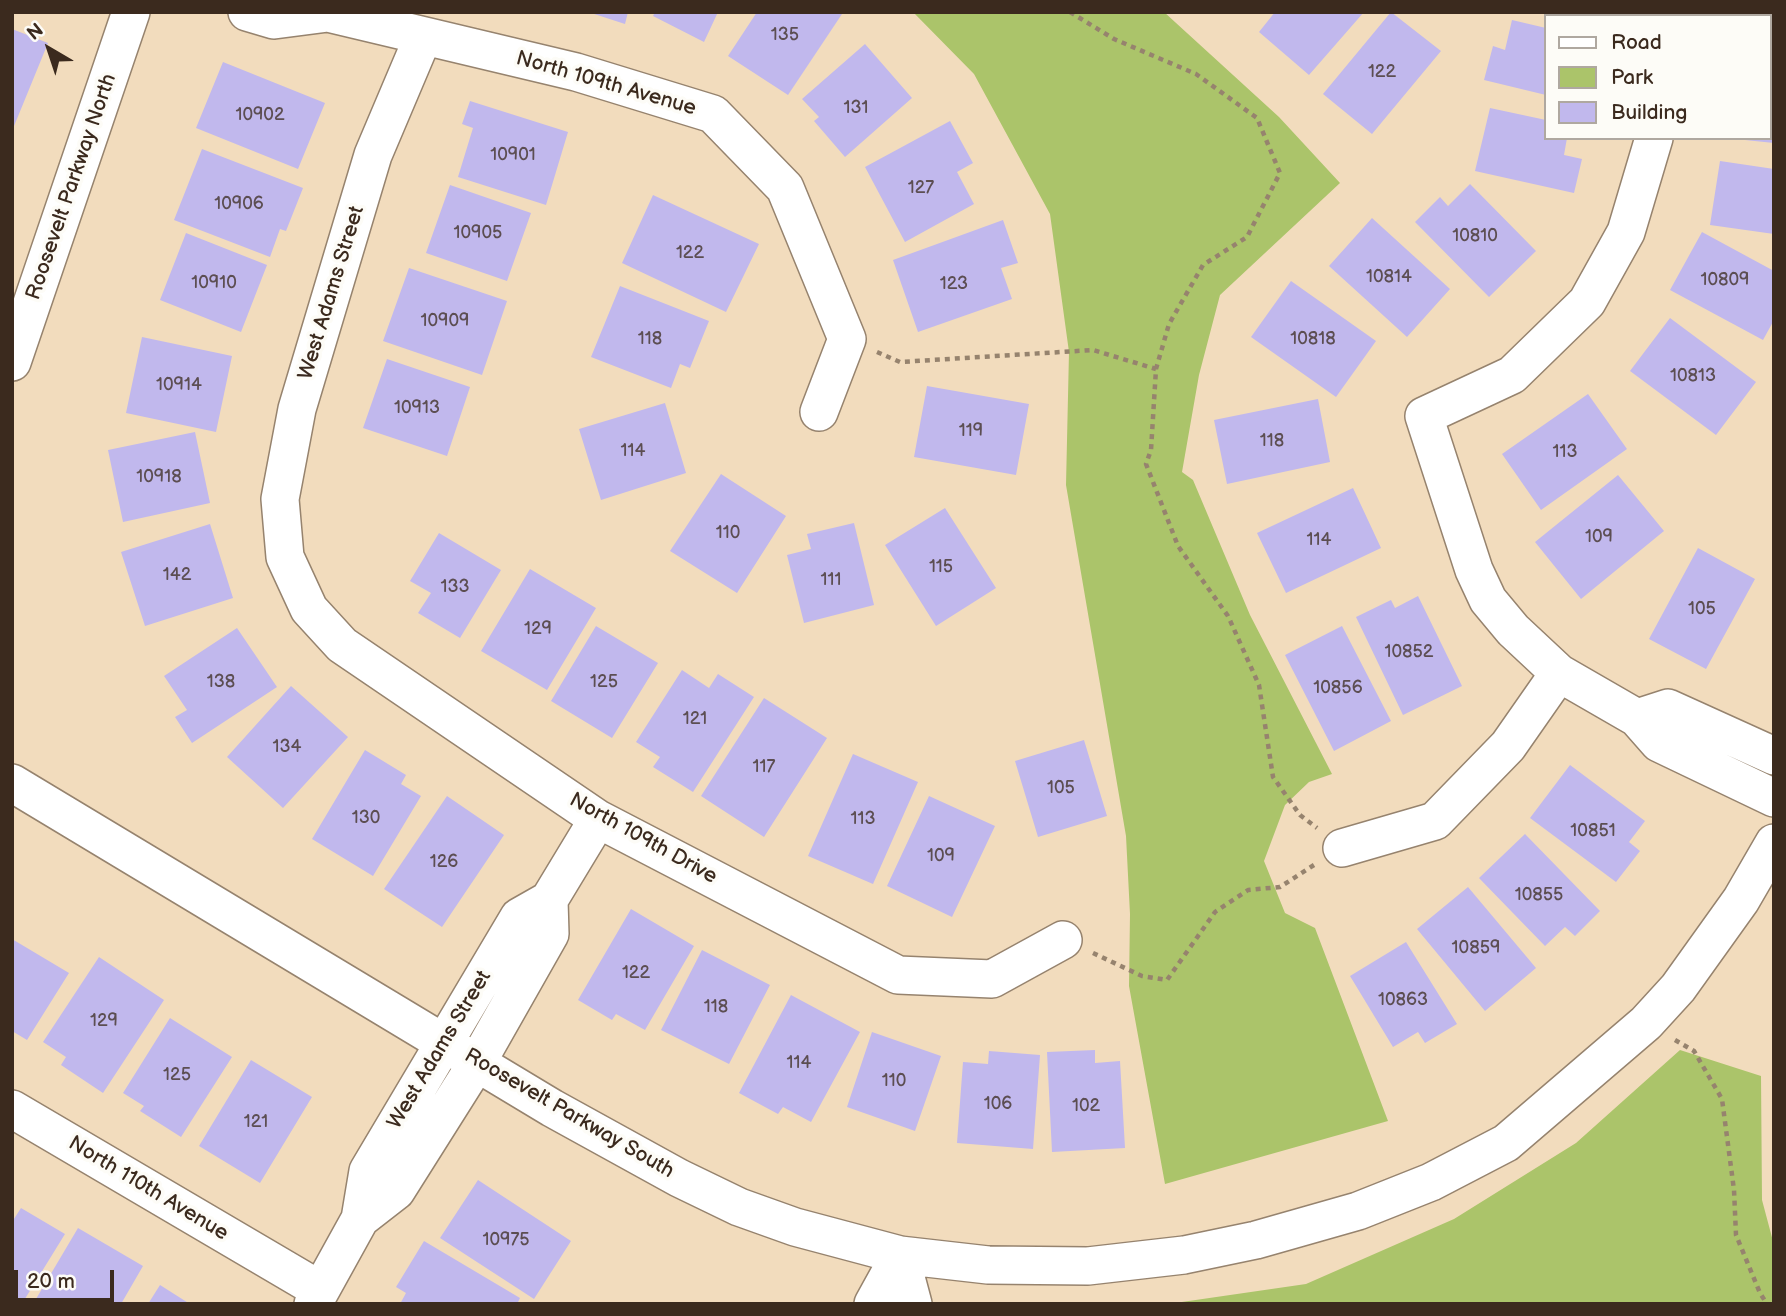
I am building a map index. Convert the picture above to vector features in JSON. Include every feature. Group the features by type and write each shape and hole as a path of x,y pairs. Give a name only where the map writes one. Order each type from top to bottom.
{"street":[{"name":"Roosevelt Parkway North","path":"12,362 131,12"},
{"name":"North 109th Avenue","path":"247,12 274,20 328,13 576,72 713,114 785,188 847,339"},
{"name":"West Adams Street","path":"285,557 280,499 297,410 373,155 423,37"},
{"path":"1653,140 1626,232 1587,302 1512,375 1424,416 1474,570 1488,600 1513,629 1559,673 1637,718 1659,743 1774,798"},
{"path":"819,412 847,339"},
{"name":"North 109th Drive","path":"285,557 309,608 342,645 598,819 898,975 992,979 1063,940"},
{"path":"1342,848 1435,821 1508,746 1559,673"},
{"path":"1637,718 1668,708 1774,756"},
{"name":"Roosevelt Parkway South","path":"12,783 478,1060 552,1108 678,1178 739,1208 795,1227 900,1255 988,1265 1088,1266 1184,1255 1256,1240 1358,1211 1432,1182 1506,1143 1646,1023 1678,988 1741,900 1774,843"},
{"name":"West Adams Street","path":"316,1297 360,1219 368,1171 519,917 549,900 598,819"},
{"name":"West Adams Street","path":"360,1219 396,1191 478,1060 550,934 549,900"},
{"name":"North 110th Avenue","path":"12,1109 316,1297"},
{"path":"873,1304 900,1255"},
{"path":"900,1255 913,1304"}],"path":[{"path":"1063,940 1142,976 1167,980 1215,912 1248,890 1280,887 1342,848 1300,816 1273,776 1258,685 1228,617 1178,546 1146,464 1151,450 1156,369 1169,324 1203,265 1247,237 1280,173 1257,117 1196,74 1114,39 1070,12"},
{"path":"847,339 900,362 1093,351 1156,369"},
{"path":"1646,1023 1694,1051 1722,1099 1734,1190 1736,1235 1767,1304"}],"green space":[{"path":"913,12 1164,12 1279,117 1340,183 1220,295 1199,375 1182,472 1193,480 1250,615 1332,774 1309,782 1285,805 1264,861 1285,913 1315,928 1388,1121 1165,1184 1129,986 1130,914 1126,836 1066,485 1069,352 1050,214 974,74"},
{"path":"1680,1050 1761,1076 1762,1200 1774,1245 1774,1304 1168,1304 1306,1284 1454,1219 1576,1143"}],"building":[{"path":"588,12 628,12 625,24"},
{"path":"655,12 718,12 704,42 653,16"},
{"path":"757,12 842,14 788,95 728,56"},
{"path":"1275,12 1364,12 1309,75 1259,32"},
{"path":"1391,12 1441,51 1372,134 1323,94"},
{"path":"1512,20 1544,28 1544,95 1484,80 1493,46 1505,50"},
{"path":"12,29 48,43 12,131"},
{"path":"865,44 912,98 845,157 814,121 819,117 802,99"},
{"path":"223,62 325,103 298,169 196,128"},
{"path":"1772,78 1774,78 1774,143 1745,140 1772,140"},
{"path":"470,101 568,132 546,205 458,177 473,128 462,124"},
{"path":"1490,108 1544,120 1544,140 1567,140 1564,155 1582,159 1574,193 1475,171"},
{"path":"950,121 973,163 957,172 974,204 905,242 865,167"},
{"path":"202,149 303,188 286,231 280,229 270,257 174,220"},
{"path":"1720,161 1774,169 1774,234 1710,225"},
{"path":"1470,184 1536,251 1489,297 1415,222 1440,197 1448,206"},
{"path":"450,185 531,213 507,281 426,253"},
{"path":"653,195 759,244 726,312 622,263"},
{"path":"1372,218 1450,289 1407,337 1329,266"},
{"path":"1003,220 1018,263 1001,268 1012,299 918,332 893,260"},
{"path":"1702,232 1774,271 1774,320 1763,340 1670,290"},
{"path":"186,233 267,265 241,332 160,300"},
{"path":"409,268 507,301 482,375 383,341"},
{"path":"1291,281 1376,341 1336,397 1251,337"},
{"path":"620,286 709,321 690,368 680,364 671,388 591,357"},
{"path":"1670,318 1756,382 1716,435 1630,371"},
{"path":"142,337 232,356 216,432 126,413"},
{"path":"387,359 470,387 447,456 363,428"},
{"path":"927,386 1029,404 1016,475 914,457"},
{"path":"1588,394 1627,449 1541,510 1502,454"},
{"path":"1318,399 1330,462 1227,484 1214,420"},
{"path":"665,403 686,473 601,500 579,429"},
{"path":"195,432 210,503 123,522 108,450"},
{"path":"721,474 786,516 737,593 670,551"},
{"path":"1618,475 1664,531 1581,599 1535,542"},
{"path":"1353,488 1381,548 1286,593 1257,533"},
{"path":"945,508 996,588 936,626 885,545"},
{"path":"854,523 874,605 804,623 787,555 811,549 807,534"},
{"path":"210,524 233,598 145,626 121,552"},
{"path":"439,533 501,570 460,638 418,613 431,593 410,581"},
{"path":"1698,548 1755,579 1706,669 1649,639"},
{"path":"530,569 596,608 547,690 481,651"},
{"path":"1418,596 1462,686 1403,715 1356,617 1391,600 1395,608"},
{"path":"596,626 658,663 612,738 551,701"},
{"path":"1342,626 1391,721 1334,751 1285,655"},
{"path":"237,628 277,687 192,743 175,717 187,710 164,676"},
{"path":"682,670 709,688 718,674 754,697 693,792 653,767 660,757 636,742"},
{"path":"291,686 348,737 283,808 227,757"},
{"path":"764,698 827,738 764,837 701,796"},
{"path":"1084,740 1107,816 1038,837 1015,761"},
{"path":"365,750 406,775 401,784 421,796 373,876 312,839"},
{"path":"853,754 918,782 873,884 808,856"},
{"path":"1570,765 1645,821 1629,842 1640,851 1616,882 1530,818"},
{"path":"447,796 504,835 442,927 384,889"},
{"path":"929,796 995,826 952,917 887,886"},
{"path":"1525,834 1600,911 1575,936 1565,927 1545,946 1479,878"},
{"path":"1468,887 1536,968 1485,1011 1417,929"},
{"path":"631,909 694,946 645,1030 616,1014 612,1020 578,1000"},
{"path":"12,939 69,973 27,1040 12,1031"},
{"path":"1406,942 1457,1024 1425,1043 1418,1032 1393,1047 1350,976"},
{"path":"702,950 770,985 729,1064 661,1030"},
{"path":"99,957 164,1000 103,1093 61,1065 66,1057 43,1042"},
{"path":"791,995 860,1032 811,1122 783,1107 778,1114 739,1093"},
{"path":"170,1018 232,1057 181,1137 140,1111 144,1106 123,1093"},
{"path":"872,1032 941,1056 915,1131 847,1107"},
{"path":"1095,1050 1095,1063 1120,1061 1125,1148 1052,1152 1047,1052"},
{"path":"989,1051 1040,1055 1033,1149 957,1143 963,1062 988,1064"},
{"path":"251,1060 312,1097 260,1183 199,1146"},
{"path":"478,1180 571,1241 534,1299 440,1238"},
{"path":"21,1208 65,1234 23,1302 12,1296 12,1222"},
{"path":"78,1228 143,1266 121,1304 33,1304"},
{"path":"424,1241 520,1298 517,1304 400,1304 406,1293 396,1287"},
{"path":"160,1285 190,1304 148,1304"}]}
